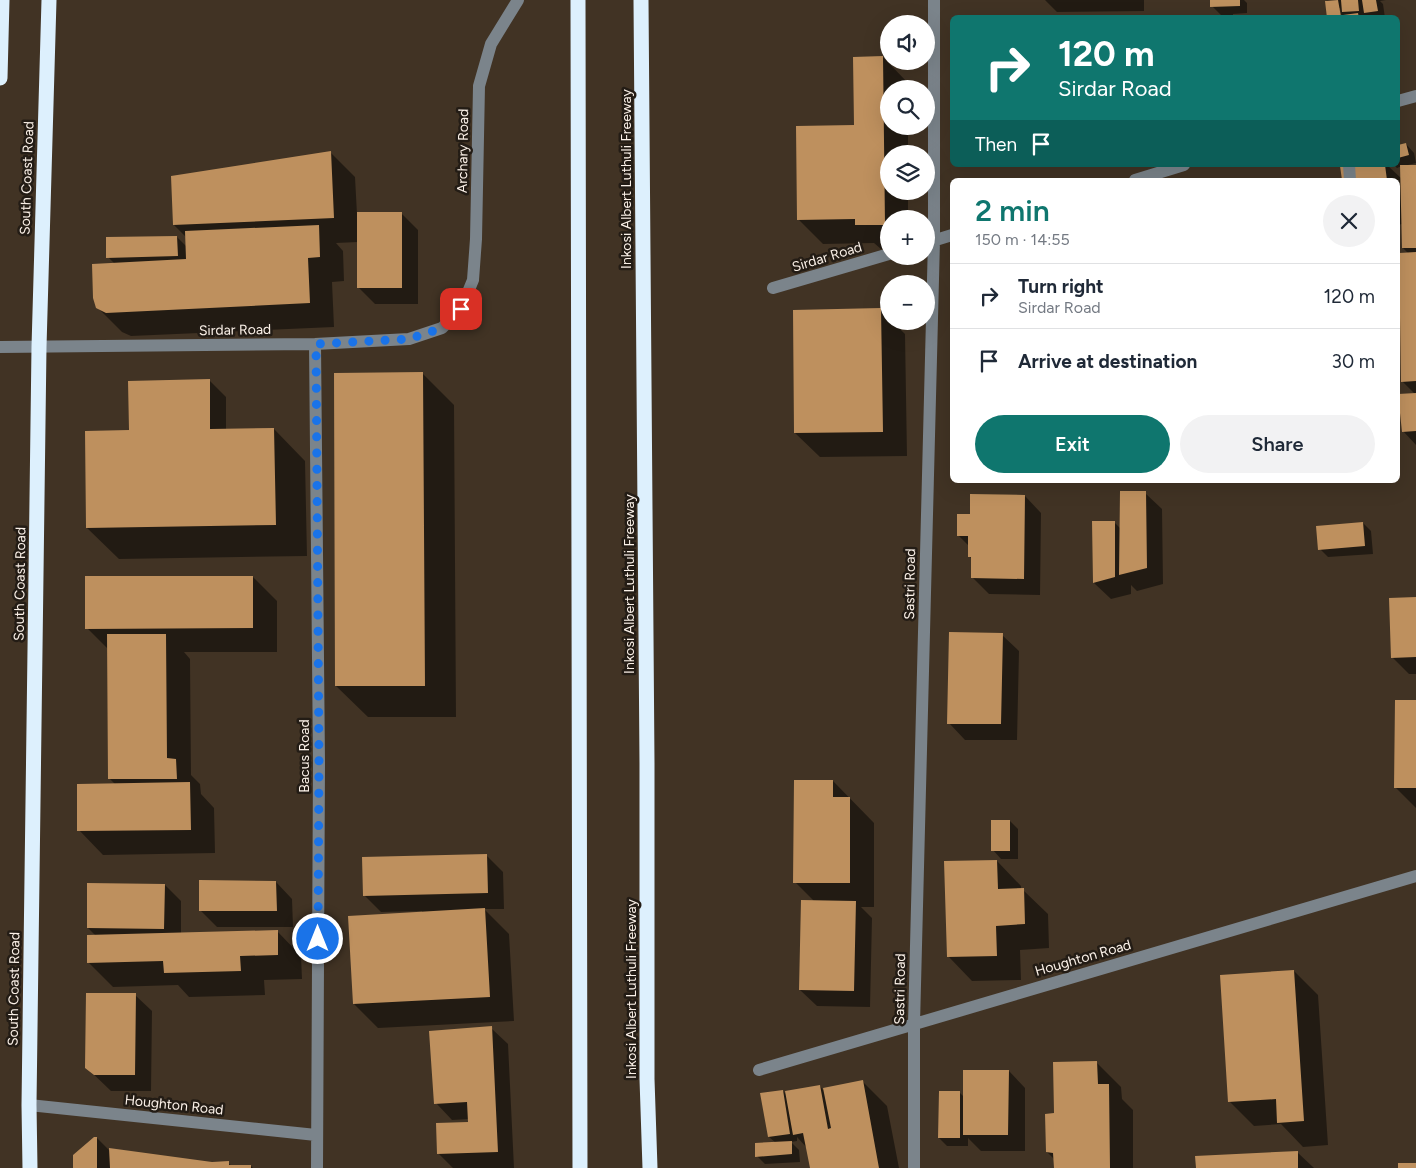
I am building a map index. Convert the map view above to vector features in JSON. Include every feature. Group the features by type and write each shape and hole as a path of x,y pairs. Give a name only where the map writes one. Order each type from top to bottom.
{"highway":[{"path":"0,78 2,0"},
{"name":"South Coast Road","path":"30,1168 29,1105 39,347 49,0"},
{"path":"578,0 580,1168"},
{"name":"Inkosi Albert Luthuli Freeway","path":"641,0 647,763 647,1079 650,1168"}],"street":[{"name":"Archary Road","path":"461,309 472,280 476,239 479,86 491,44 518,0"},
{"name":"Sastri Road","path":"931,210 934,0"},
{"path":"1400,100 1416,96"},
{"path":"1141,178 1177,167"},
{"path":"935,240 950,236"},
{"name":"Sirdar Road","path":"774,288 880,257"},
{"name":"Sastri Road","path":"914,1168 914,1024 930,265"},
{"name":"Sirdar Road","path":"0,347 316,344 409,339 442,328 461,309"},
{"name":"Bacus Road","path":"316,344 319,762 317,1168"},
{"name":"Houghton Road","path":"759,1070 1416,876"},
{"name":"Houghton Road","path":"29,1105 316,1135"}],"building":[{"path":"1210,0 1240,0 1240,6 1210,7"},
{"path":"1338,0 1341,15 1327,15 1325,1"},
{"path":"1341,0 1358,0 1359,11 1342,12"},
{"path":"1362,0 1376,0 1378,11 1364,13"},
{"path":"880,56 880,70 883,70 883,80 880,80 880,135 884,135 884,145 880,145 880,200 885,200 885,210 880,210 880,225 855,225 855,219 797,220 796,126 854,125 853,57"},
{"path":"1406,143 1409,155 1400,157 1400,144"},
{"path":"331,151 334,218 173,225 171,176"},
{"path":"1400,165 1416,165 1416,248 1402,248"},
{"path":"1340,167 1385,167 1387,178 1342,178"},
{"path":"357,212 402,212 402,288 357,288"},
{"path":"319,225 320,257 308,258 310,303 106,313 96,308 93,298 92,264 186,259 185,231"},
{"path":"177,236 178,256 106,258 106,237"},
{"path":"1416,252 1416,381 1401,382 1400,318 1400,253"},
{"path":"880,308 883,432 794,433 793,310"},
{"path":"423,372 425,686 335,686 334,373"},
{"path":"210,379 210,429 274,428 276,525 86,528 85,431 129,430 128,381"},
{"path":"1416,393 1416,431 1402,432 1400,394"},
{"path":"1120,491 1146,491 1147,568 1119,575"},
{"path":"970,494 1025,495 1024,579 971,578 968,536 957,536 957,514 970,514"},
{"path":"1092,521 1115,521 1115,577 1093,583"},
{"path":"1363,522 1365,546 1318,550 1316,526"},
{"path":"85,576 253,576 253,628 85,629"},
{"path":"1416,597 1416,657 1391,658 1389,598"},
{"path":"949,632 1003,633 1001,724 947,724"},
{"path":"107,634 166,634 167,758 176,759 177,779 108,779"},
{"path":"1395,700 1416,700 1416,788 1394,788"},
{"path":"794,780 833,780 833,797 850,797 850,883 793,883"},
{"path":"190,782 191,830 77,831 77,784"},
{"path":"991,820 1010,820 1010,851 991,851"},
{"path":"487,854 488,893 363,896 362,857"},
{"path":"997,860 998,889 1024,888 1025,924 996,926 997,956 947,957 944,861"},
{"path":"199,880 276,881 277,911 199,911"},
{"path":"87,883 165,884 164,929 87,928"},
{"path":"801,900 856,901 854,991 799,990"},
{"path":"485,908 490,997 353,1004 348,916"},
{"path":"278,930 278,955 240,956 241,971 164,973 163,961 87,963 87,935"},
{"path":"1294,970 1304,1121 1277,1123 1276,1099 1228,1102 1220,975"},
{"path":"86,993 136,993 135,1075 94,1075 85,1068"},
{"path":"492,1026 498,1152 437,1154 436,1123 468,1122 467,1102 434,1104 429,1031"},
{"path":"1097,1061 1098,1084 1109,1084 1110,1168 1054,1168 1053,1153 1046,1152 1045,1114 1054,1113 1053,1062"},
{"path":"963,1070 1009,1070 1008,1135 963,1135"},
{"path":"863,1080 879,1168 810,1168 803,1133 793,1135 785,1091 820,1085 828,1129 831,1128 823,1088"},
{"path":"783,1090 790,1134 768,1137 760,1093"},
{"path":"939,1091 960,1091 960,1138 938,1138"},
{"path":"94,1137 97,1137 97,1168 73,1168 73,1155"},
{"path":"792,1141 792,1154 755,1157 755,1143"},
{"path":"109,1148 212,1162 229,1161 229,1165 251,1165 251,1168 110,1168"},
{"path":"1298,1151 1298,1168 1196,1168 1195,1156"},
{"path":"1398,1163 1416,1163 1416,1168 1398,1168"}],"route":[{"path":"318,939 319,762 316,344 409,339 442,328 461,309"}]}
